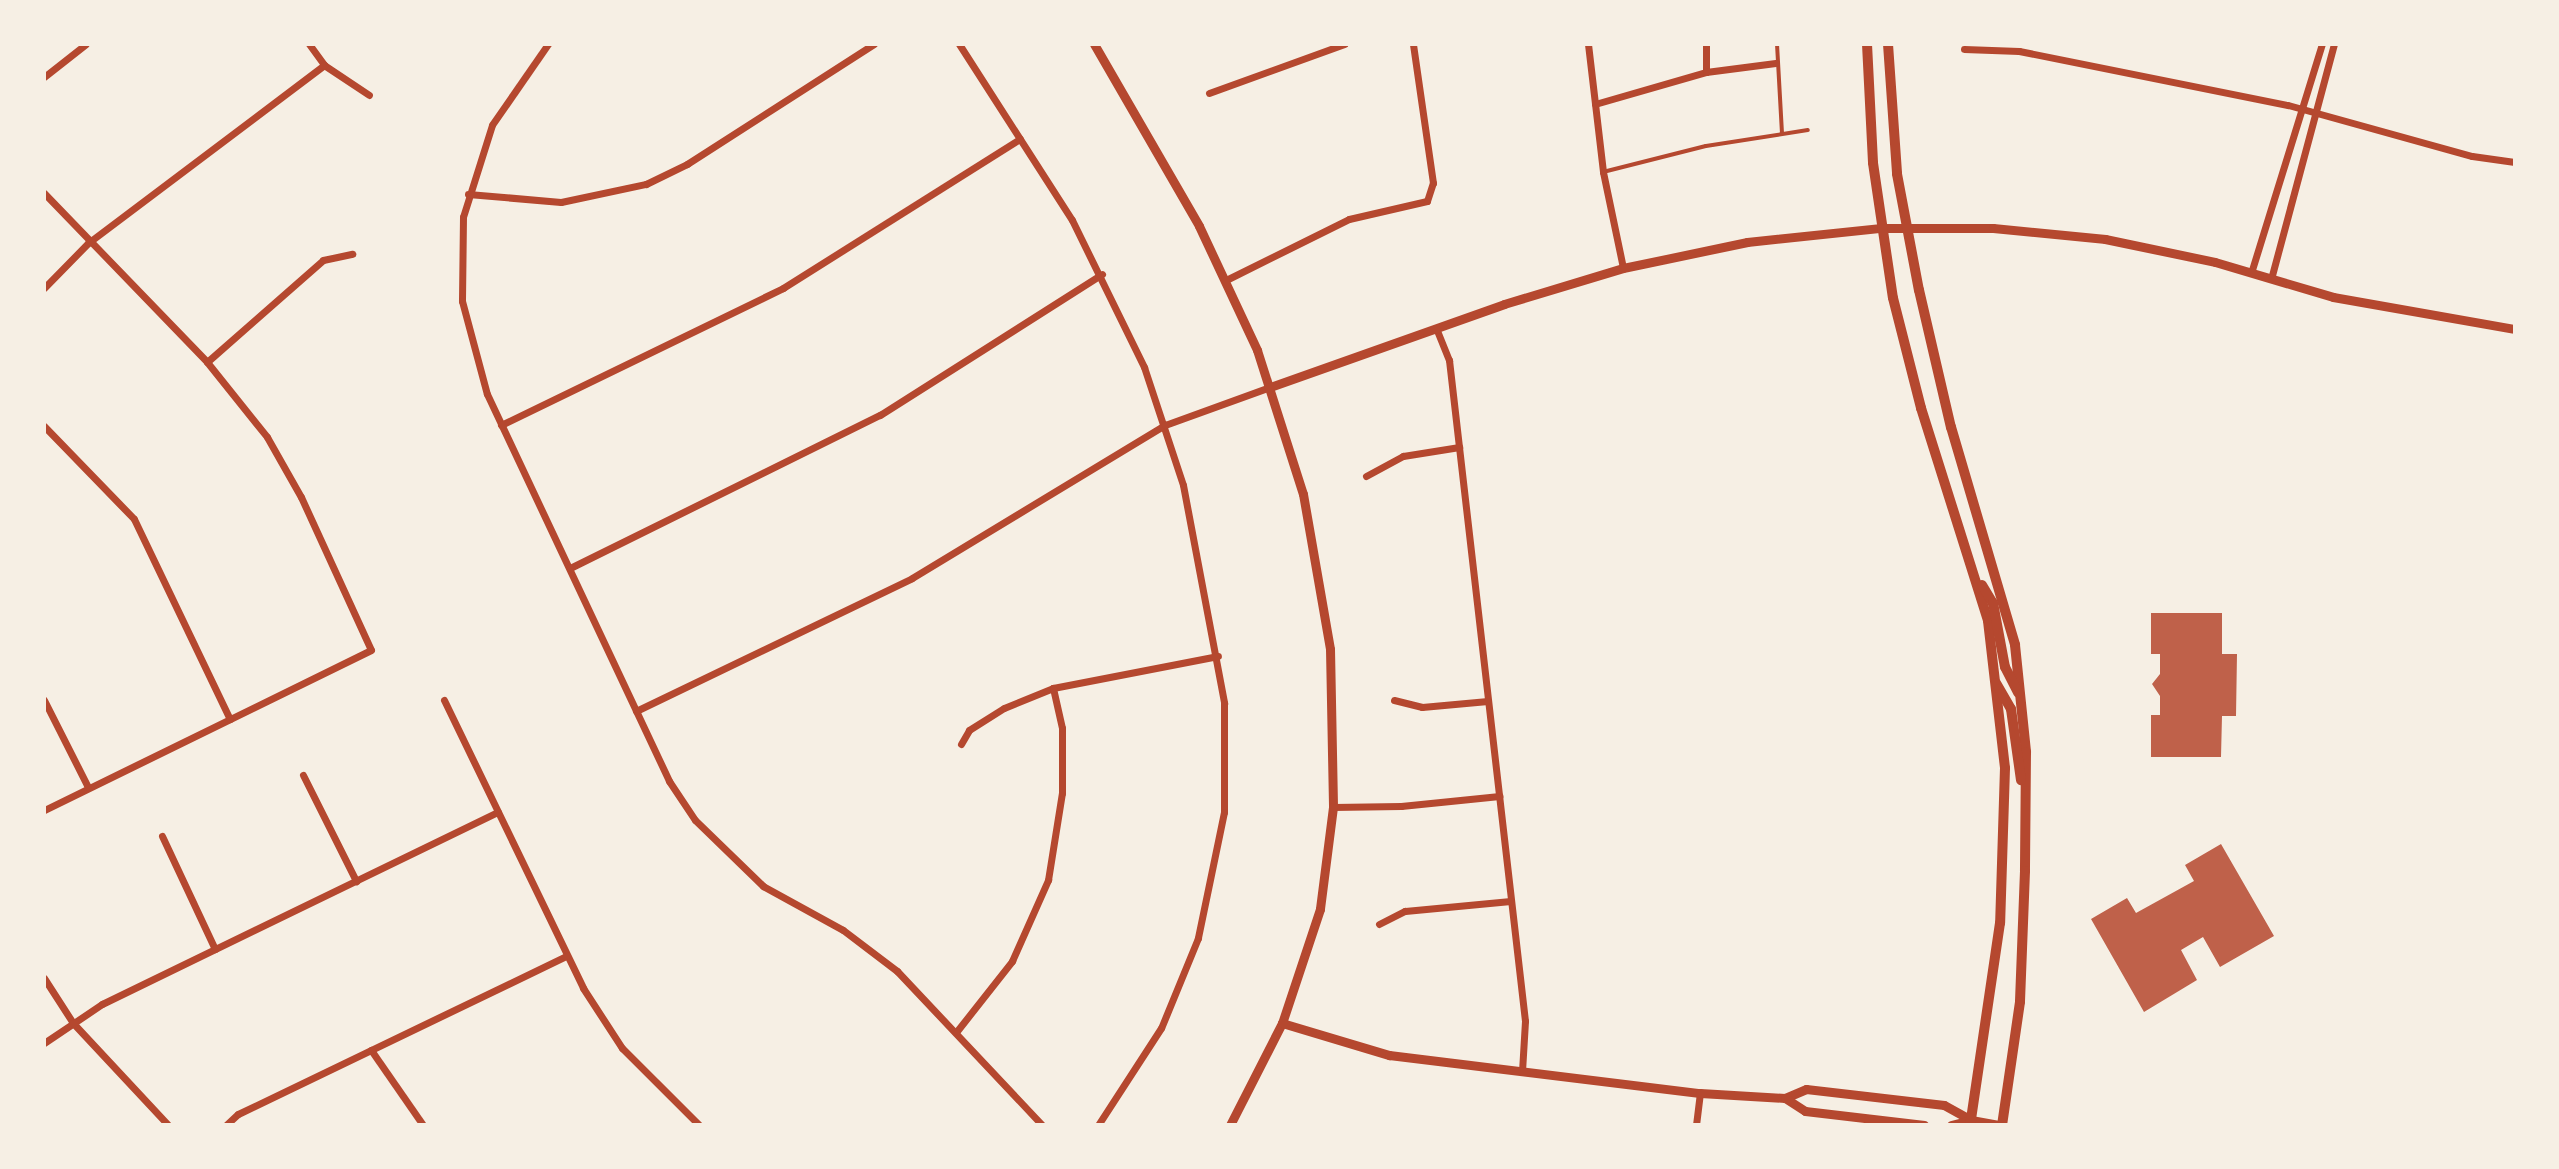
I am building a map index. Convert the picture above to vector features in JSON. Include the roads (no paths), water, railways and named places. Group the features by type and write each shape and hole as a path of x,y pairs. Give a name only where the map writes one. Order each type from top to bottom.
{"main road":[{"path":"1867,44 1881,228 1917,395 1978,581 1996,683 2005,768 2004,871 1971,1123"},
{"path":"1888,44 1897,174 1908,228 1951,427 2015,645 2026,793 2020,1002 2000,1125"},
{"path":"1978,581 1993,603 2005,667 2020,696"},
{"path":"1996,683 2011,709 2026,793"}],"street":[{"path":"44,77 86,44"},
{"path":"309,44 324,65 369,95"},
{"path":"548,44 523,74 492,125 468,194 461,241 462,301 478,372 501,425 681,801 726,856 763,886 871,949 957,1031 1042,1125"},
{"path":"468,194 561,202 646,184 687,164 874,44"},
{"path":"959,44 1102,274 1165,425 1194,531 1218,656 1227,760 1207,907 1161,1028 1098,1125"},
{"path":"1094,44 1226,280 1270,387 1303,494 1321,582 1333,694 1333,807 1320,909 1282,1023 1230,1125"},
{"path":"1209,93 1344,44"},
{"path":"1226,280 1349,219 1427,201 1433,183 1413,44"},
{"path":"1588,44 1603,172 1623,268"},
{"path":"1706,44 1706,72"},
{"path":"2251,273 2322,44"},
{"path":"2271,279 2334,44"},
{"path":"1964,49 2019,48 2303,110 2472,156 2515,162"},
{"path":"1595,104 1706,72 1775,63"},
{"path":"44,288 88,243 324,65"},
{"path":"501,425 783,288 1020,139"},
{"path":"44,193 88,243 207,362 267,437 301,497 371,650 44,810"},
{"path":"636,711 912,578 1165,425 1436,328 1623,268 1747,242 1881,228 1993,228 2105,239 2251,273 2333,297 2515,329"},
{"path":"207,362 323,260 352,254"},
{"path":"570,568 880,415 1102,274"},
{"path":"1436,328 1449,360 1525,1021 1522,1072"},
{"path":"44,426 134,519 230,719"},
{"path":"1366,476 1403,456 1459,447"},
{"path":"961,744 969,730 1004,708 1053,688 1218,656"},
{"path":"957,1031 1012,961 1048,880 1062,793 1062,728 1053,688"},
{"path":"44,700 88,787"},
{"path":"444,700 567,956 622,1048 699,1125"},
{"path":"1394,700 1422,707 1488,701"},
{"path":"303,775 356,881"},
{"path":"1333,807 1401,806 1499,796"},
{"path":"44,1043 73,1023 215,949 498,812"},
{"path":"162,836 215,949"},
{"path":"1379,924 1405,911 1511,901"},
{"path":"226,1125 371,1050 567,956"},
{"path":"44,978 73,1023 168,1125"},
{"path":"1282,1023 1389,1055 1700,1093 1785,1098 1806,1089 1944,1105 1971,1123"},
{"path":"371,1050 423,1125"},
{"path":"1696,1125 1700,1093"},
{"path":"1785,1098 1805,1111 1924,1125"},
{"path":"1951,1125 2000,1125"}],"lane":[{"path":"1777,44 1775,63 1782,133"},
{"path":"1603,172 1808,130"}]}
